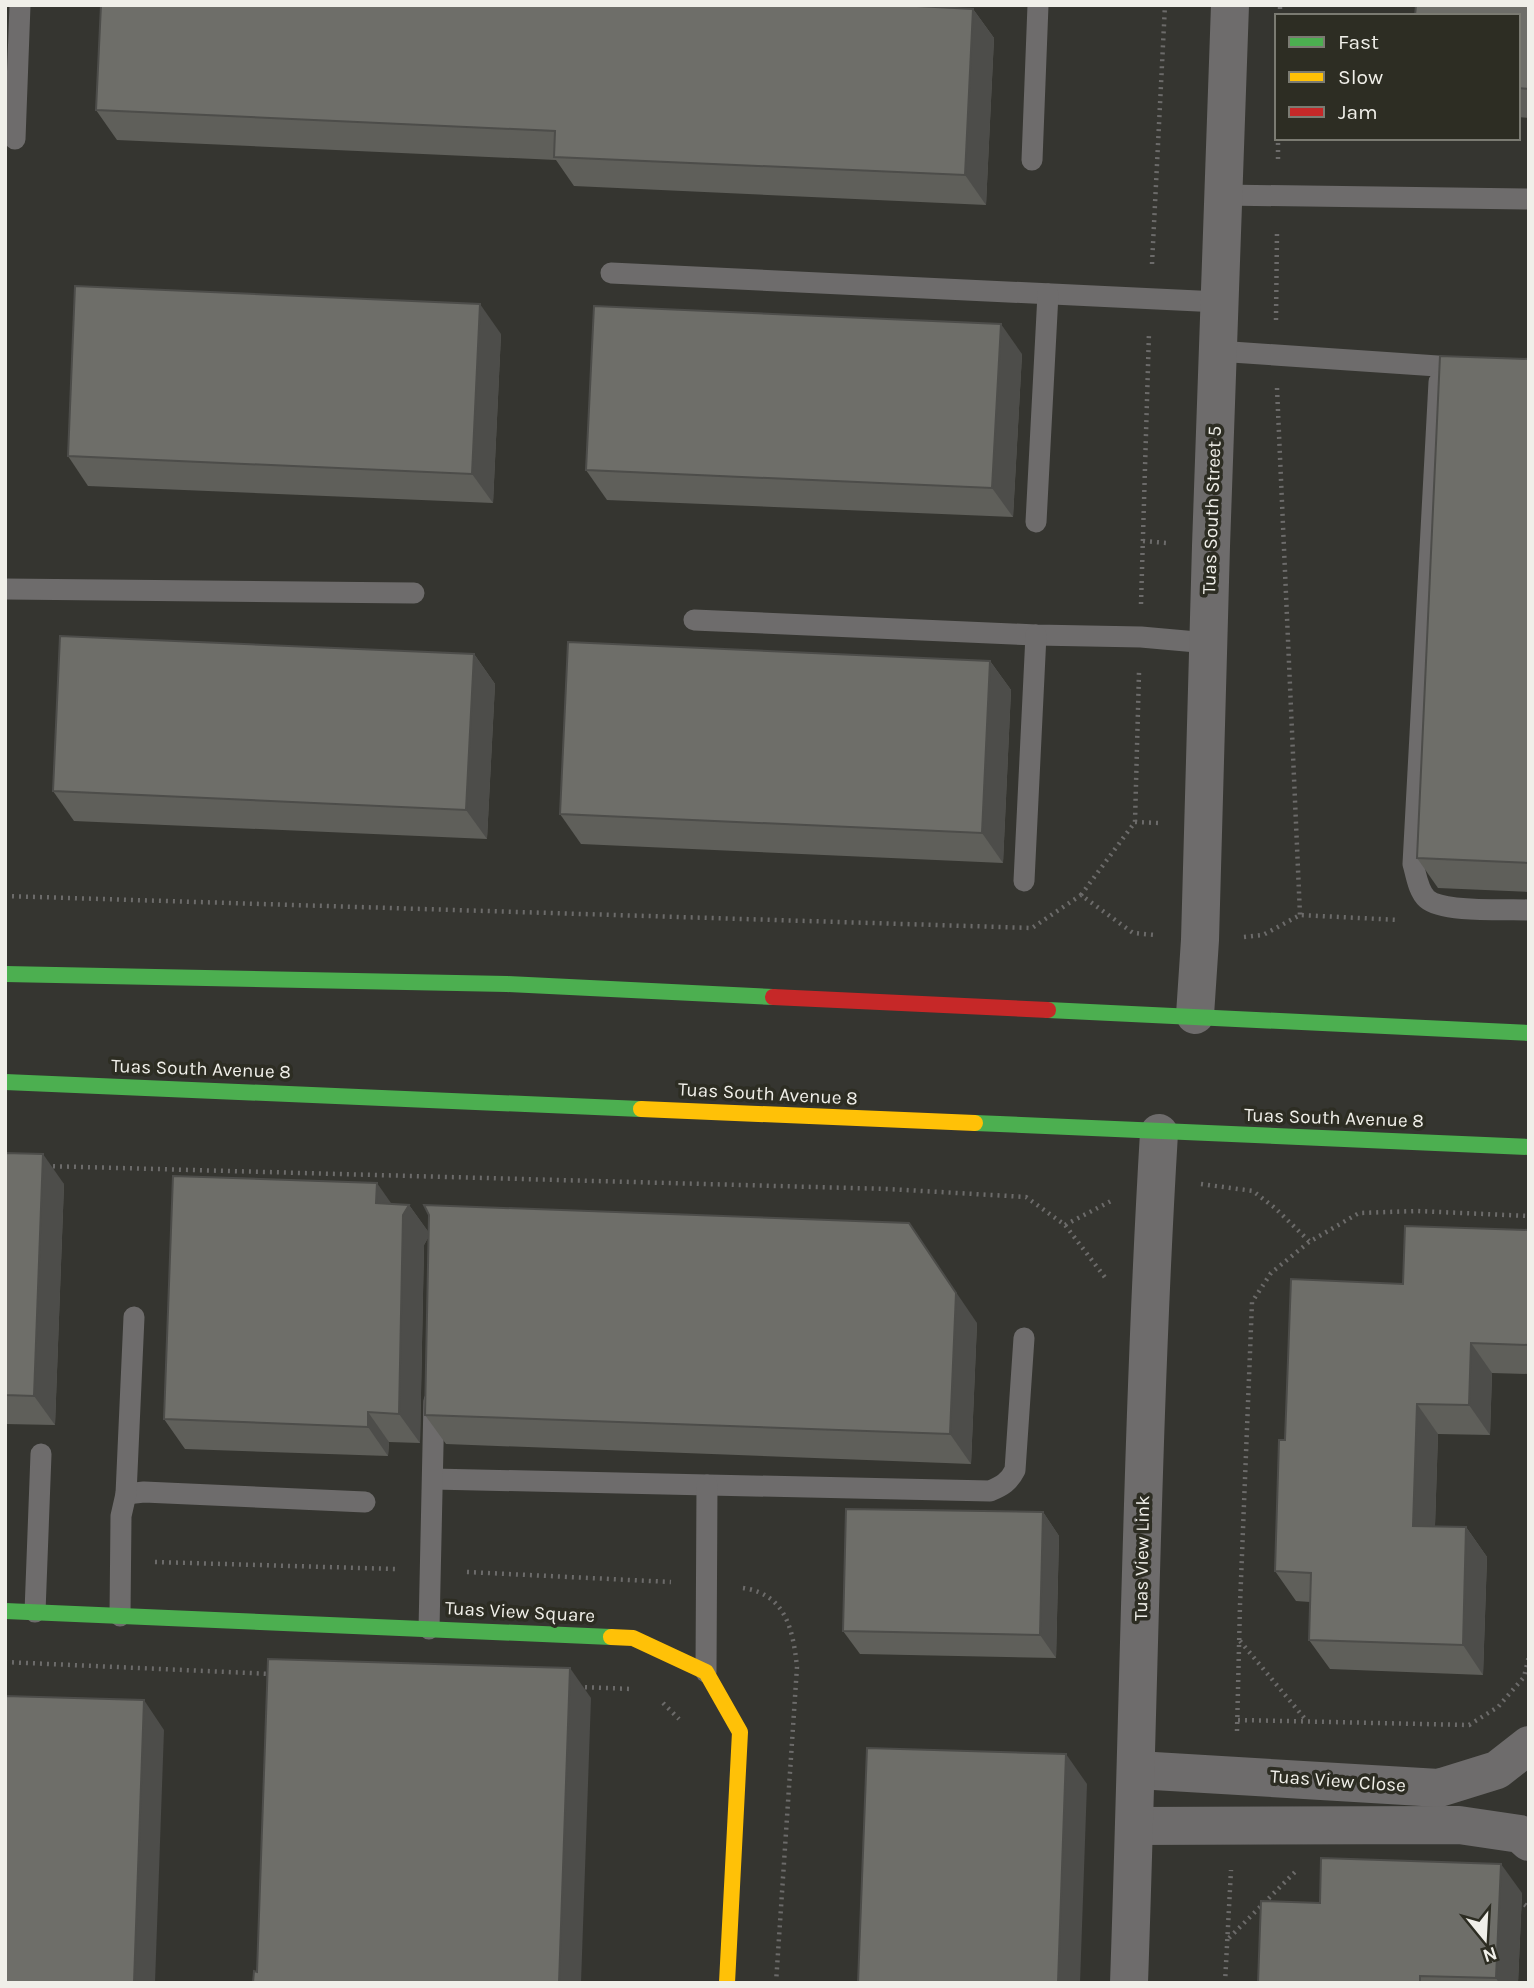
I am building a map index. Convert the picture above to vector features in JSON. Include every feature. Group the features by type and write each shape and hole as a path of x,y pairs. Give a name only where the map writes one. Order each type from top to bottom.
{"street":[{"name":"Tuas South Street 5","path":"1195,1016 1200,940 1230,5"},
{"path":"5,974 508,984 1529,1033"},
{"name":"Tuas South Avenue 8","path":"5,1082 1529,1147"},
{"name":"Tuas View Link","path":"1129,1983 1142,1524 1158,1133"},
{"name":"Tuas View Square","path":"5,1611 633,1637 706,1672"},
{"path":"706,1672 740,1732 726,1983"},
{"name":"Tuas View Close","path":"1137,1770 1439,1788 1497,1770 1529,1745"},
{"name":"Tuas View Close","path":"1134,1826 1459,1825 1520,1834 1529,1842"}],"lane":[{"path":"15,139 20,5"},
{"path":"1032,160 1038,5"},
{"path":"1223,195 1529,199"},
{"path":"611,273 1219,302"},
{"path":"1036,522 1048,294"},
{"path":"1217,351 1490,369"},
{"path":"1440,367 1413,864 1425,898 1442,907 1529,910"},
{"path":"5,589 414,593"},
{"path":"694,620 1140,637 1208,643"},
{"path":"1024,881 1036,635"},
{"path":"120,1615 121,1516 126,1494 134,1317"},
{"path":"433,1479 990,1491 1003,1486 1015,1470 1024,1338"},
{"path":"429,1629 435,1382"},
{"path":"36,1612 41,1454"},
{"path":"706,1672 707,1485"},
{"path":"126,1494 144,1492 365,1503"}],"path":[{"path":"5,896 1032,928 1081,895 1135,822 1150,299 1166,5"},
{"path":"1279,140 1276,355 1300,915"},
{"path":"1081,895 1133,933 1200,940 1262,935 1300,915 1408,920"},
{"path":"33,1165 860,1188 1012,1196 1026,1197 1065,1225"},
{"path":"1235,1775 1252,1302 1271,1273 1309,1242 1359,1213 1417,1211 1529,1216"},
{"path":"121,1561 431,1570 706,1584"},
{"path":"1239,1639 1307,1721"},
{"path":"1238,1720 1469,1725 1498,1707 1524,1677 1529,1656"},
{"path":"5,1662 279,1674"},
{"path":"567,1686 636,1689"},
{"path":"657,1698 681,1721"},
{"path":"1225,1983 1233,1826"},
{"path":"1227,1940 1300,1867 1286,1866"},
{"path":"1513,1895 1529,1908"}],"building":[{"path":"101,5 898,5 973,9 965,175 554,157 555,131 96,110"},
{"path":"1416,5 1529,5 1529,89 1520,88 1520,14 1415,14"},
{"path":"75,286 480,304 472,474 68,456"},
{"path":"594,306 1001,324 992,488 586,470"},
{"path":"1440,356 1529,359 1529,863 1417,858"},
{"path":"60,636 474,654 466,810 53,791"},
{"path":"568,642 990,661 982,833 560,814"},
{"path":"5,1153 43,1154 34,1396 5,1395"},
{"path":"173,1176 377,1183 376,1203 409,1205 403,1215 399,1414 368,1412 368,1427 164,1419"},
{"path":"424,1205 909,1223 956,1293 950,1434 425,1415 429,1215"},
{"path":"1405,1226 1529,1230 1529,1345 1471,1343 1469,1405 1417,1404 1413,1526 1466,1527 1463,1645 1309,1640 1311,1573 1275,1571 1279,1440 1285,1440 1291,1279 1403,1284"},
{"path":"846,1509 1043,1512 1040,1635 843,1631"},
{"path":"268,1659 570,1668 559,1983 253,1983 254,1971 257,1972"},
{"path":"5,1696 144,1700 134,1983 5,1983"},
{"path":"867,1748 1066,1754 1058,1983 858,1983"},
{"path":"1321,1858 1501,1864 1496,1978 1420,1976 1420,1983 1258,1983 1261,1901 1320,1903"}],"traffic: fast":[{"path":"5,974 507,984 773,997"},
{"path":"1048,1010 1529,1033"},
{"path":"5,1082 641,1109"},
{"path":"975,1123 1529,1147"},
{"path":"5,1611 611,1637"}],"traffic: slow":[{"path":"641,1109 975,1123"},
{"path":"611,1637 633,1638 706,1672 740,1732 727,1983"}],"traffic: jam":[{"path":"773,997 1048,1010"}]}
